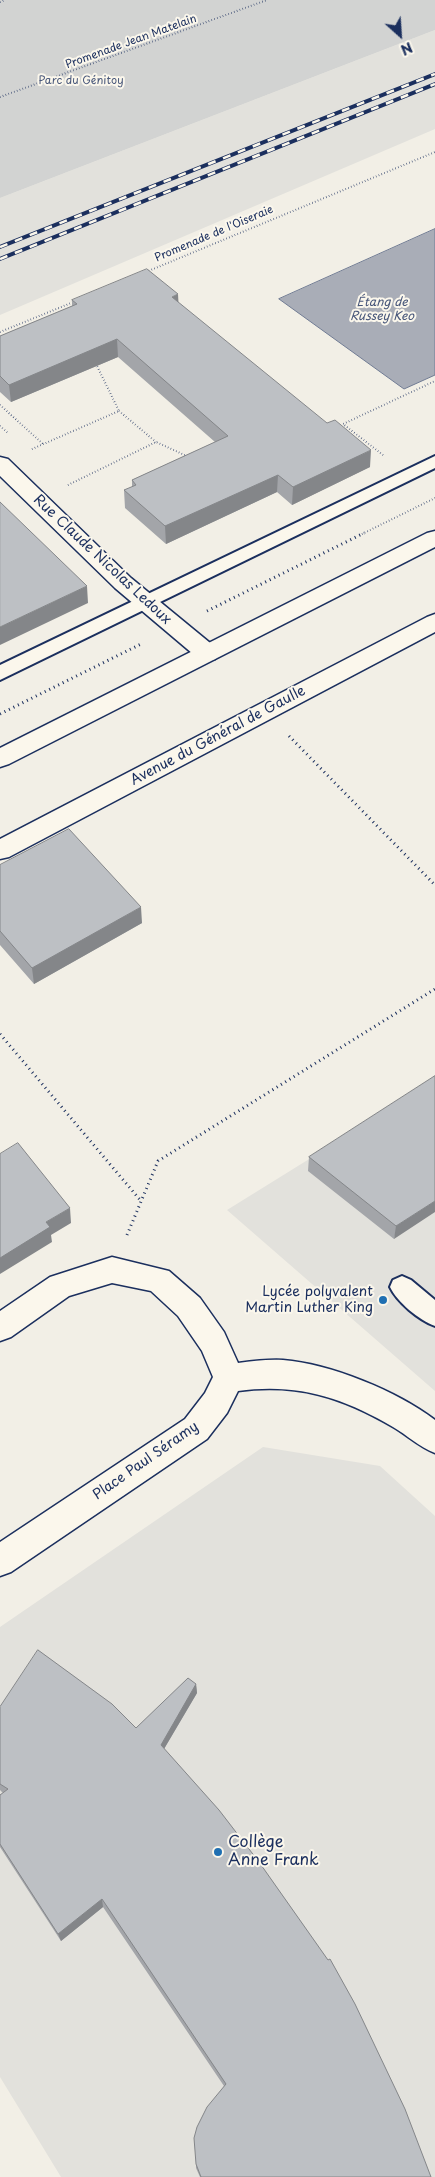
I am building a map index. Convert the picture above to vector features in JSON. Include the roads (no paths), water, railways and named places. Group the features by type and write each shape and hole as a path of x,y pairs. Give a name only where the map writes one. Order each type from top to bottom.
{"street":[{"name":"Rue Claude Nicolas Ledoux","path":"0,464 123,583 207,653"},
{"path":"0,758 435,538"},
{"name":"Avenue du Général de Gaulle","path":"0,850 435,622"},
{"path":"0,1328 60,1286 112,1270 159,1280 190,1307 213,1342 229,1378 286,1374 336,1384 420,1425 435,1439"},
{"name":"Place Paul Séramy","path":"0,1561 196,1429 216,1403 229,1378"}],"lane":[{"path":"0,673 435,461"},
{"path":"402,1288 435,1314"}],"water":[{"name":"Étang de Russey Keo","path":"435,229 435,375 404,389 279,299"}],"railway":[{"path":"0,247 435,74"},
{"path":"0,259 435,84"}],"place":[{"name":"Lycée polyvalent Martin Luther King","path":"383,1300"},
{"name":"Collège Anne Frank","path":"218,1852"}],"park label":[{"name":"Parc du Génitoy","path":"81,81"}]}
